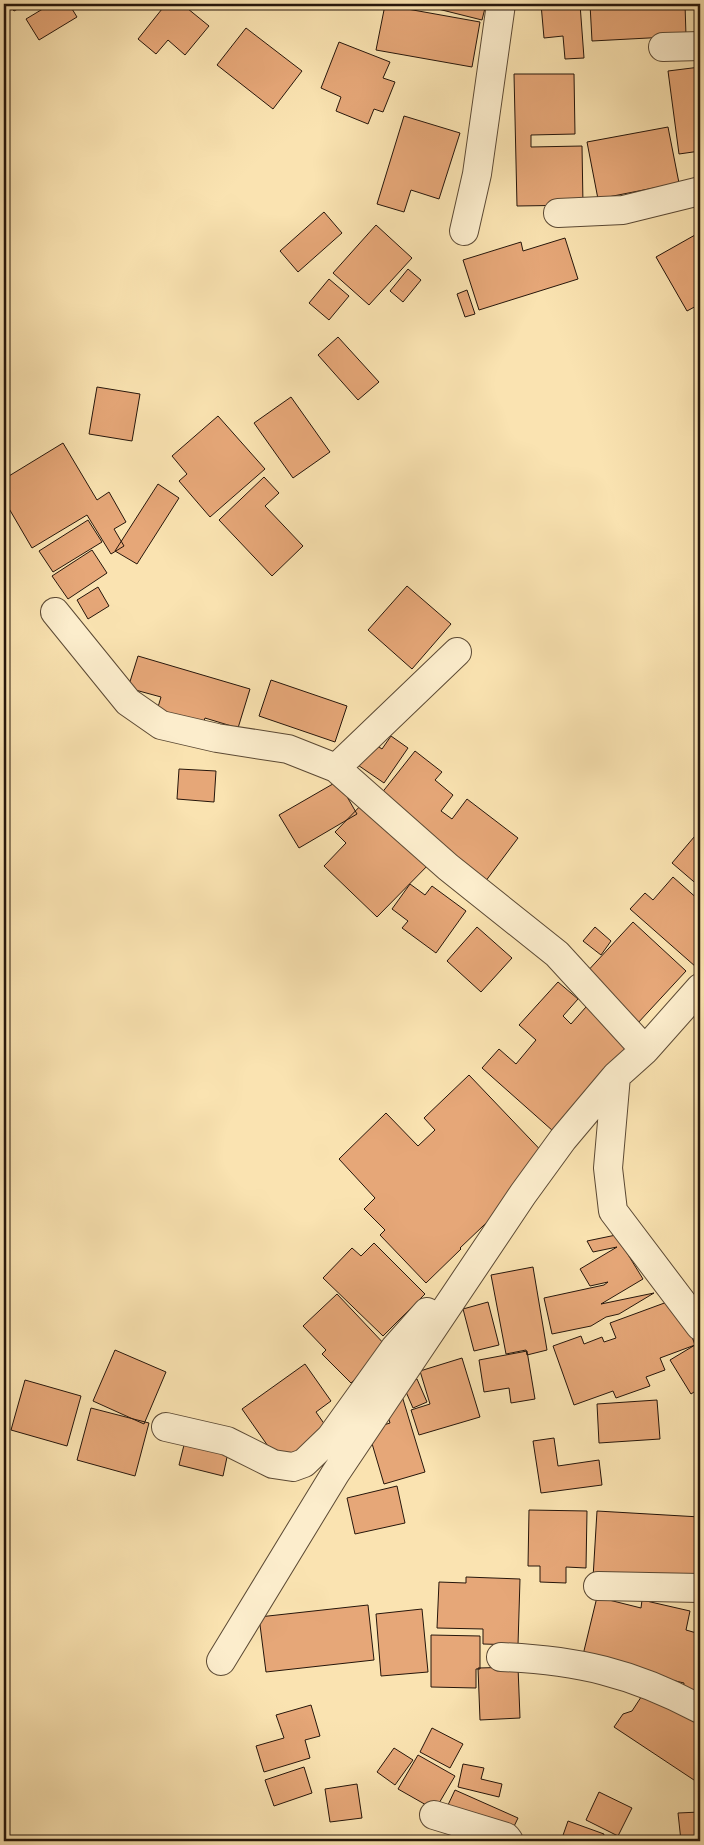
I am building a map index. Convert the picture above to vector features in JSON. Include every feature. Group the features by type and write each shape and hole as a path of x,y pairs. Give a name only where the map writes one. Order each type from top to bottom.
{"street":[{"path":"464,231 477,174 501,4"},
{"path":"663,47 700,46"},
{"path":"558,213 623,210 700,191"},
{"path":"55,612 128,702 161,725 217,738 288,748 336,768 448,867 557,954 645,1050"},
{"path":"336,768 457,652"},
{"path":"221,1660 335,1474 523,1194 563,1139 616,1076 645,1050 700,988"},
{"path":"616,1076 608,1168 613,1211 700,1326"},
{"path":"166,1428 227,1441 273,1464 293,1467 304,1463 331,1436 395,1348 418,1322 430,1309 455,1296"},
{"path":"598,1586 700,1588"},
{"path":"501,1657 572,1662 606,1670 640,1680 700,1709"},
{"path":"434,1815 506,1837 509,1841"}],"building":[{"path":"9,4 36,4 27,9 25,5 14,11"},
{"path":"51,4 69,4 77,17 39,40 26,19"},
{"path":"166,4 182,4 209,26 185,55 168,40 156,54 138,39"},
{"path":"418,4 486,4 482,20"},
{"path":"541,4 580,4 584,58 565,59 563,36 544,38"},
{"path":"590,4 685,4 686,36 592,41"},
{"path":"385,5 480,22 472,67 376,50"},
{"path":"246,28 302,71 273,109 217,65"},
{"path":"339,42 390,62 383,78 395,82 383,112 374,109 368,124 336,111 341,97 321,88"},
{"path":"700,67 700,151 679,154 668,71"},
{"path":"514,74 574,74 575,134 531,135 531,147 582,146 583,205 517,206"},
{"path":"404,116 460,133 439,199 411,190 404,212 377,204"},
{"path":"668,127 679,183 598,199 587,142"},
{"path":"324,212 342,233 298,272 280,251"},
{"path":"376,225 412,258 369,305 333,273"},
{"path":"695,235 700,244 700,304 687,311 656,257"},
{"path":"565,238 578,279 479,310 463,260 521,242 523,251"},
{"path":"408,269 421,280 403,302 390,291"},
{"path":"329,279 349,296 329,320 309,303"},
{"path":"467,290 475,314 465,317 457,294"},
{"path":"338,337 379,382 358,400 318,355"},
{"path":"97,387 140,394 132,441 89,434"},
{"path":"291,397 330,452 293,478 254,423"},
{"path":"218,416 265,469 210,517 179,481 187,474 172,456"},
{"path":"63,443 97,500 109,492 126,522 114,529 124,546 111,554 87,515 32,548 4,500 4,479"},
{"path":"264,477 279,493 265,506 303,546 272,576 219,520"},
{"path":"158,484 179,498 137,564 115,551"},
{"path":"88,520 102,542 53,572 39,551"},
{"path":"92,550 107,573 68,599 52,576"},
{"path":"407,586 451,624 412,669 368,630"},
{"path":"98,587 109,606 88,619 77,600"},
{"path":"138,656 250,689 238,728 205,718 201,730 155,717 161,697 128,688"},
{"path":"271,680 347,706 335,742 259,716"},
{"path":"391,736 408,748 384,783 352,761 367,739 382,749"},
{"path":"415,751 442,772 435,780 453,795 441,811 452,819 467,799 518,838 485,882 377,799"},
{"path":"179,769 216,771 214,802 177,799"},
{"path":"338,781 357,814 299,848 279,815"},
{"path":"367,799 436,857 377,917 324,866 346,843 335,832"},
{"path":"700,830 700,887 672,863"},
{"path":"673,877 700,901 700,962 696,967 630,909 645,893 653,900"},
{"path":"410,884 425,895 432,886 466,911 436,953 402,928 408,921 392,909"},
{"path":"633,922 686,971 637,1024 584,975"},
{"path":"477,927 512,958 481,992 447,961"},
{"path":"595,927 611,941 601,955 583,941"},
{"path":"558,982 578,999 563,1016 571,1024 586,1007 629,1045 553,1131 482,1068 499,1049 516,1064 536,1040 519,1025"},
{"path":"469,1075 551,1161 426,1283 380,1235 385,1230 364,1209 375,1198 339,1159 386,1113 418,1146 435,1130 424,1118"},
{"path":"616,1235 643,1279 601,1304 654,1293 619,1314 606,1317 591,1326 552,1334 544,1298 604,1285 608,1282 590,1286 580,1269 617,1247 593,1252 587,1241"},
{"path":"374,1243 425,1294 383,1336 323,1278 352,1248 361,1256"},
{"path":"533,1267 547,1350 527,1355 526,1350 506,1354 491,1275"},
{"path":"337,1294 388,1348 351,1383 322,1354 326,1350 303,1326"},
{"path":"678,1298 695,1345 660,1358 665,1370 646,1377 650,1386 616,1398 613,1391 574,1405 553,1346 581,1336 584,1344 602,1337 604,1342 616,1338 610,1323"},
{"path":"488,1302 499,1345 474,1351 463,1309"},
{"path":"700,1342 700,1388 691,1394 670,1360"},
{"path":"115,1350 166,1372 144,1424 93,1401"},
{"path":"527,1351 535,1399 511,1403 509,1388 484,1392 479,1360"},
{"path":"462,1358 480,1417 419,1435 411,1410 430,1404 420,1371"},
{"path":"305,1364 331,1401 316,1412 332,1435 284,1469 242,1409"},
{"path":"417,1379 427,1402 413,1408 403,1385"},
{"path":"25,1380 81,1396 67,1446 11,1430"},
{"path":"399,1386 425,1472 384,1484 368,1430 390,1423 380,1392"},
{"path":"657,1400 660,1439 599,1443 597,1404"},
{"path":"91,1408 149,1423 135,1476 77,1460"},
{"path":"187,1433 230,1443 223,1476 179,1465"},
{"path":"554,1438 558,1466 599,1460 602,1485 541,1493 533,1441"},
{"path":"397,1486 405,1523 355,1534 347,1498"},
{"path":"529,1510 587,1511 586,1568 566,1567 566,1583 540,1582 540,1566 528,1566"},
{"path":"597,1511 700,1517 700,1587 593,1578"},
{"path":"466,1577 520,1579 518,1645 483,1644 483,1629 437,1628 439,1582 466,1583"},
{"path":"597,1597 641,1608 642,1600 690,1611 686,1630 700,1634 700,1694 683,1690 684,1683 582,1659"},
{"path":"368,1605 374,1660 266,1672 259,1617"},
{"path":"422,1609 428,1672 381,1676 376,1614"},
{"path":"431,1635 480,1636 480,1669 476,1669 476,1688 431,1687"},
{"path":"518,1667 520,1718 480,1720 478,1668"},
{"path":"647,1688 700,1723 700,1784 614,1727 623,1714 632,1711"},
{"path":"311,1705 320,1736 305,1740 310,1758 264,1772 256,1746 284,1738 276,1715"},
{"path":"432,1728 463,1744 450,1768 420,1752"},
{"path":"394,1748 413,1760 395,1785 377,1772"},
{"path":"418,1755 455,1776 435,1810 398,1789"},
{"path":"463,1764 484,1768 481,1779 502,1784 499,1797 458,1787"},
{"path":"304,1767 312,1793 274,1806 265,1780"},
{"path":"357,1784 362,1818 330,1822 325,1789"},
{"path":"455,1790 518,1818 507,1841 440,1822"},
{"path":"599,1792 632,1808 618,1836 586,1820"},
{"path":"700,1812 700,1841 681,1841 678,1813"},
{"path":"568,1821 604,1834 602,1841 561,1841"}]}
